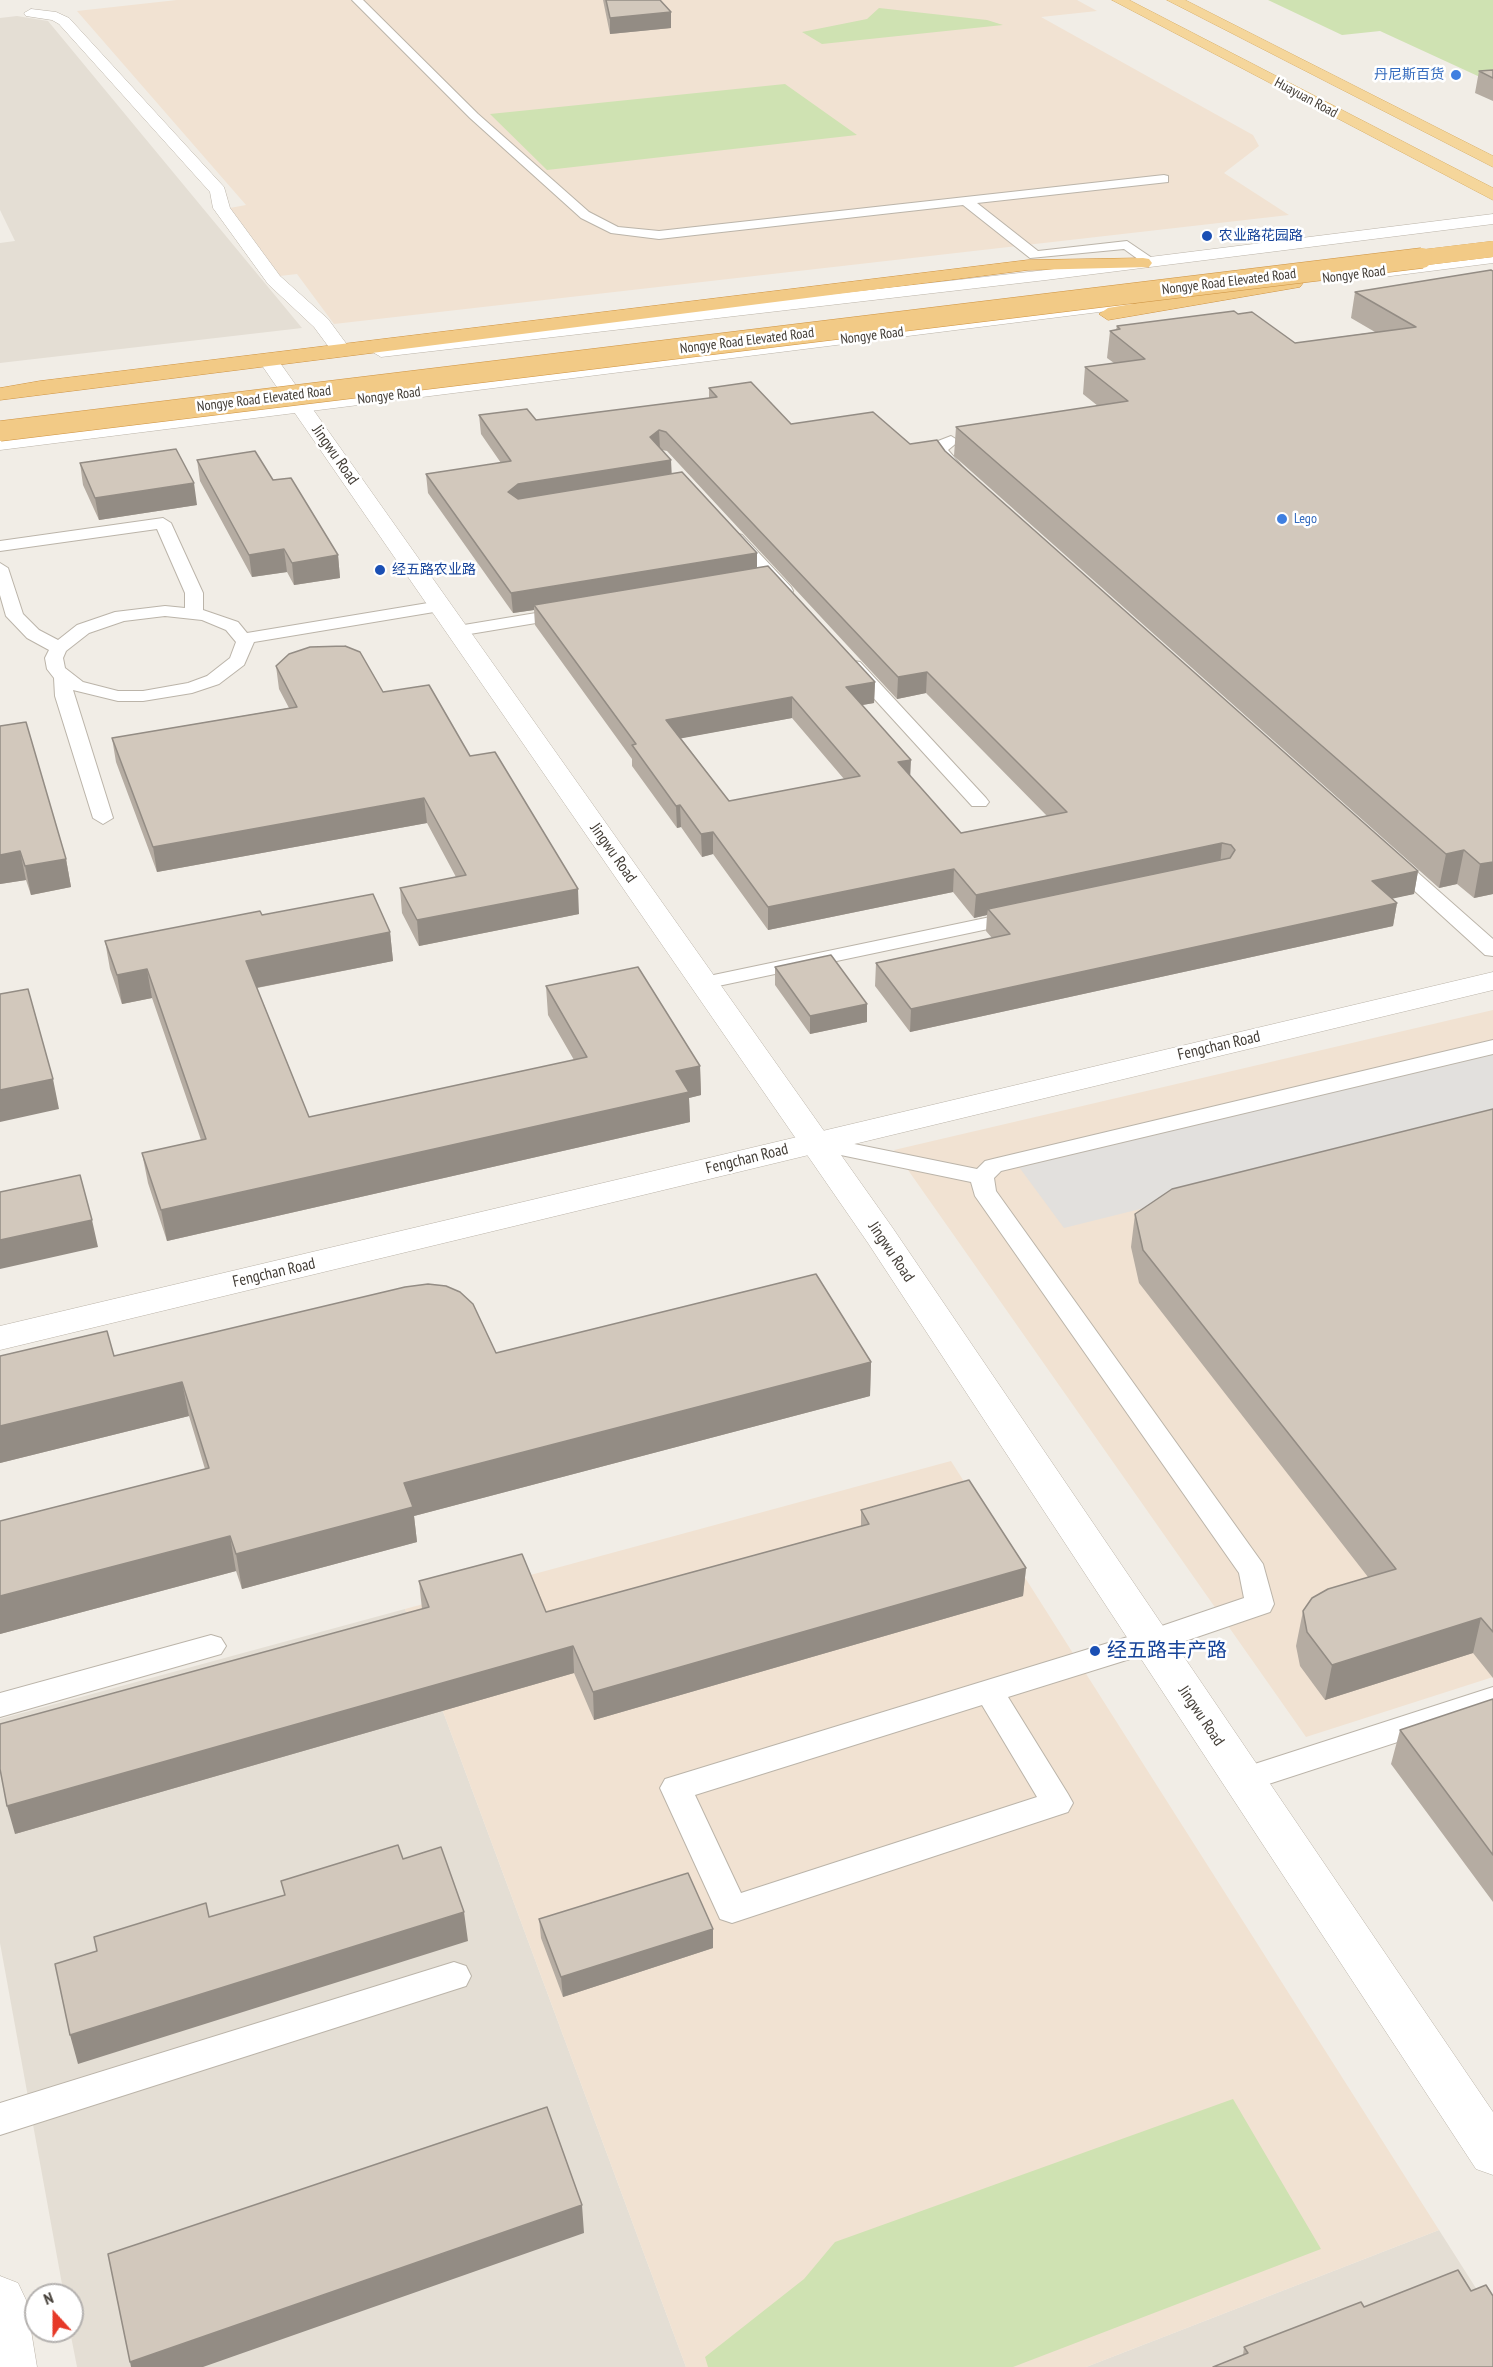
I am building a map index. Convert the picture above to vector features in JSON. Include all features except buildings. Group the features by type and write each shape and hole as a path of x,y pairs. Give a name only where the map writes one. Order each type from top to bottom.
{"highway":[{"name":"Nongye Road Elevated Road","path":"369,366 1493,231"},
{"name":"Nongye Road Elevated Road","path":"0,431 1493,249"},
{"path":"0,395 40,387 1028,265 1147,262"},
{"path":"0,454 1108,314 1294,283"},
{"path":"0,410 132,394"}],"main road":[{"name":"Huayuan Road","path":"1119,0 1493,195"},
{"name":"Huayuan Road","path":"1174,0 1493,162"}],"street":[{"path":"31,13 56,16 64,21 218,192 222,208 274,280 321,323 341,350"},
{"name":"Nongye Road","path":"0,444 283,381 1147,262 1493,219"},
{"name":"Nongye Road","path":"0,395 283,381 1294,283 1493,258"},
{"name":"Jingwu Road","path":"283,381 880,1235 1493,2153"},
{"name":"Fengchan Road","path":"0,1338 1493,981"},
{"path":"0,2300 11,2367"}],"lane":[{"path":"357,0 474,116 585,215 615,230 659,235 1164,179"},
{"path":"966,201 1035,255 1127,245 1147,262"},
{"path":"951,441 943,444 940,450 969,481"},
{"path":"0,546 162,523 194,593 194,613"},
{"path":"726,527 797,604"},
{"path":"0,568 15,616 33,634 59,648"},
{"path":"749,582 773,578"},
{"path":"243,639 449,618 586,609"},
{"path":"165,611 194,613 226,623 241,634 243,639 244,652 229,670 213,680 176,691 118,696 86,689 63,678 56,669 54,658 59,648 83,629 121,616 165,611"},
{"path":"844,655 979,802"},
{"path":"63,678 64,696 103,818"},
{"path":"1377,846 1493,951"},
{"path":"704,983 1044,911"},
{"path":"982,1178 993,1166 1493,1047"},
{"path":"815,1143 982,1178"},
{"path":"982,1178 984,1191 1253,1572 1260,1604 1152,1641 989,1691 676,1788 732,1909 1057,1803 989,1691"},
{"path":"0,1705 211,1646"},
{"path":"1244,1780 1493,1699"},
{"path":"0,2119 454,1976"}],"shaded area":[{"path":"177,0 1077,0 1097,11 1041,17 1253,135 1259,146 1224,173 1289,215 334,324 297,274 280,276 230,208 246,205 77,11"},
{"path":"17,16 48,21 302,328 0,363 0,243 15,241 0,210 0,18"},
{"path":"1493,1010 1493,1677 1306,1737 894,1150"},
{"path":"1493,1054 1493,1121 1064,1228 1019,1167"},
{"path":"951,1461 1439,2230 1086,2367 686,2367 405,1609"},
{"path":"405,1609 686,2367 77,2367 72,2343 84,2343 84,2283 62,2283 0,1943 0,1719"},
{"path":"1439,2230 1493,2315 1493,2367 1086,2367"}],"green space":[{"path":"1268,0 1493,0 1493,83 1380,31 1342,35"},
{"path":"879,8 987,20 1003,25 822,44 802,32 867,19"},
{"path":"785,84 857,135 547,170 490,114"},
{"path":"1233,2099 1321,2249 1013,2367 708,2367 705,2357 804,2279 835,2242"}],"place":[{"name":"丹尼斯百货","path":"1456,75"},
{"name":"农业路花园路","path":"1207,236"},
{"name":"Lego","path":"1282,519"},
{"name":"经五路农业路","path":"380,570"},
{"name":"经五路丰产路","path":"1095,1651"}]}
